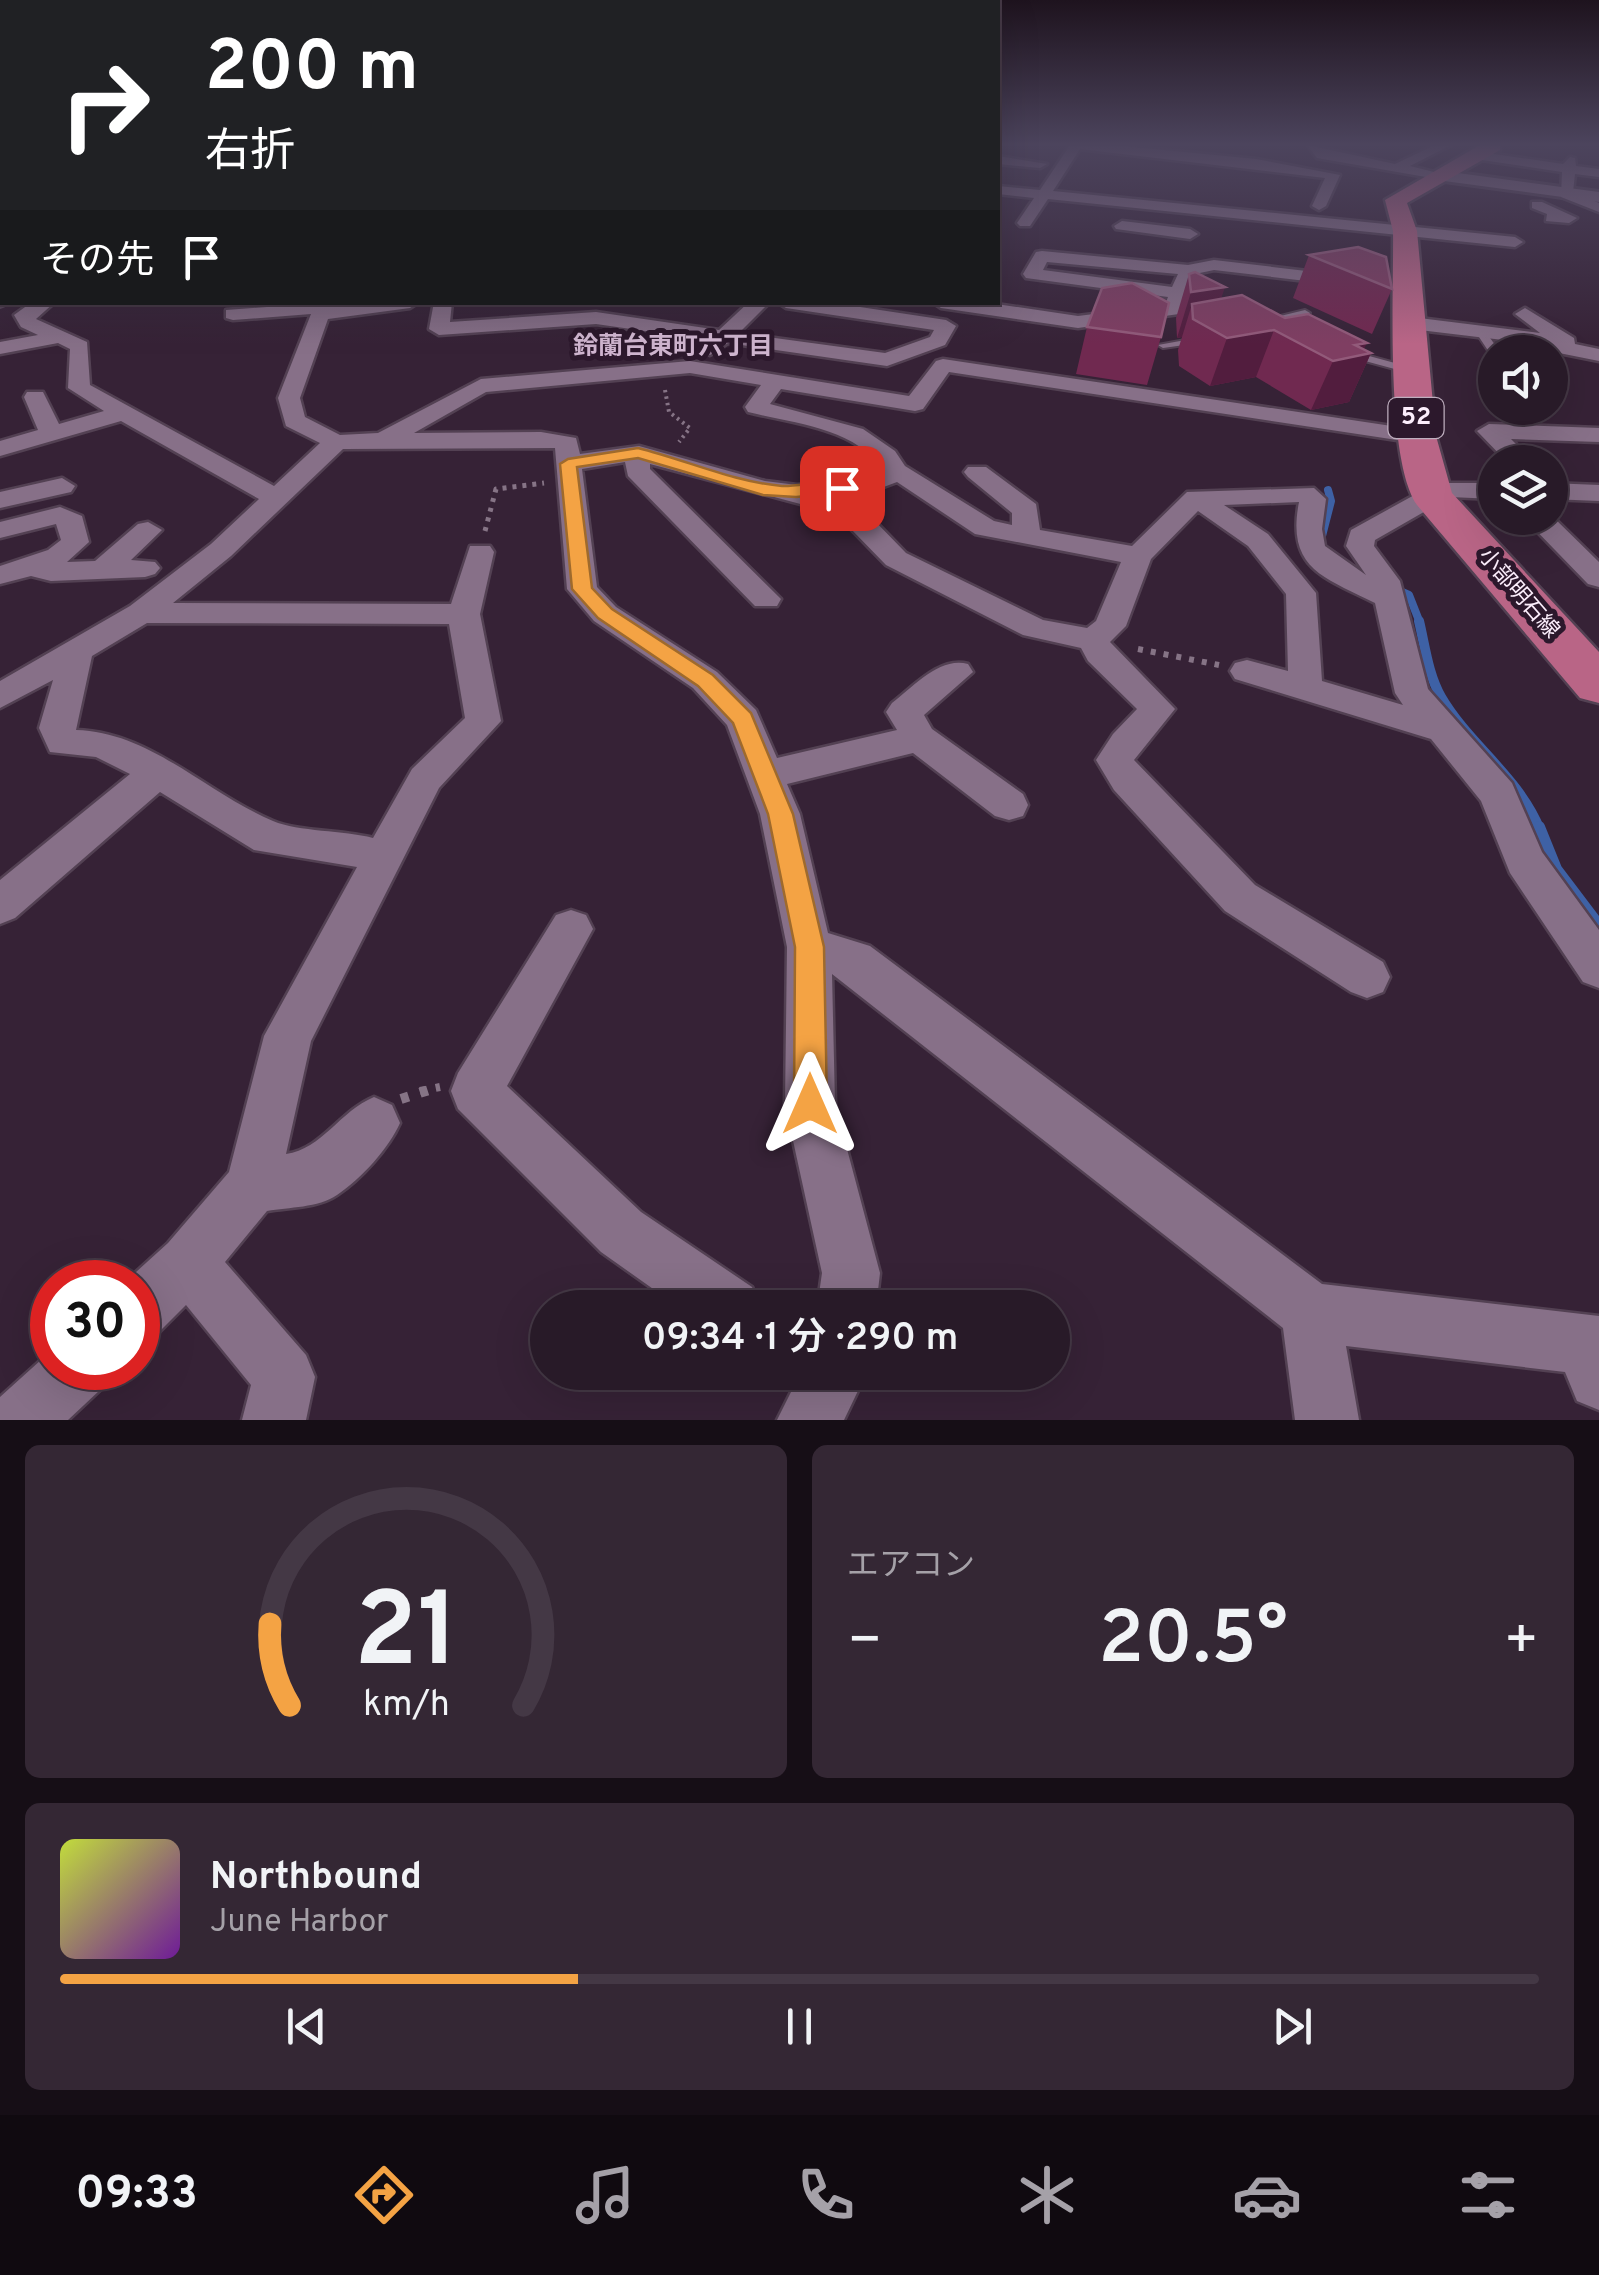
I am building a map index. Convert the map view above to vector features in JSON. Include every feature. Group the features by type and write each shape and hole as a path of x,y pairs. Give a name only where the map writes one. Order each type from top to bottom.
{"main road":[{"name":"小部明石線","path":"1397,211 1405,230 1398,302 1413,371 1416,436 1432,496 1599,685"}],"street":[{"path":"1025,223 1034,211"},
{"path":"1092,223 1093,211"},
{"path":"1121,211 1192,241 1214,265 1398,302 1567,342 1525,314"},
{"path":"1324,211 1335,228"},
{"path":"1178,293 1032,274 1042,256 1335,228 1405,230 1515,242"},
{"path":"1108,231 1192,241"},
{"path":"962,305 1078,322 1172,310 1192,241"},
{"path":"1398,302 1478,339"},
{"path":"41,305 24,316 28,324 80,346 80,388 120,414 276,498"},
{"path":"232,315 366,305"},
{"path":"443,305 439,330 596,318 887,360 938,341 946,326 806,305"},
{"path":"690,367 758,305"},
{"path":"323,308 289,398 294,421 336,442 541,438 566,444 582,589 605,614 706,680 743,719 780,814 810,947 810,1104 851,1274 849,1290"},
{"path":"0,348 60,337"},
{"path":"1568,349 1599,355"},
{"path":"383,440 481,386 690,367 914,404 943,366 1416,436"},
{"path":"776,381 756,407 858,436 890,458 896,471 958,507 984,528 1138,556"},
{"path":"34,397 52,435"},
{"path":"0,449 120,414"},
{"path":"1504,445 1489,430 1599,435"},
{"path":"0,696 141,613 220,550 336,442"},
{"path":"569,471 648,454 763,490 796,492 866,487 885,481 896,471"},
{"path":"648,454 637,471 766,599"},
{"path":"977,472 1026,510 1026,535"},
{"path":"0,500 62,486"},
{"path":"1478,490 1445,489 1360,536 1360,546 1388,590 1412,694 1498,794 1524,861 1599,967"},
{"path":"796,492 832,504 860,522 896,559 1034,628 1093,640"},
{"path":"1568,492 1599,493"},
{"path":"1093,640 1110,626 1138,556 1196,498 1305,494 1313,499 1308,532 1312,549 1334,568 1388,590"},
{"path":"1196,498 1258,540 1302,593 1305,688"},
{"path":"0,530 60,515 72,522 75,542 58,556 0,575"},
{"path":"106,567 148,530"},
{"path":"1555,535 1599,578"},
{"path":"160,1290 188,1263 252,1186 288,1036 425,779 482,721 464,614 480,552"},
{"path":"30,568 51,572 145,568"},
{"path":"141,613 464,614"},
{"path":"1093,640 1100,654 1158,709 1126,742 1115,760 1127,780 1240,898 1367,977"},
{"path":"77,651 57,728 64,743 102,744 158,772 268,838 344,847 383,857"},
{"path":"1247,671 1444,730"},
{"path":"956,672 904,712 919,738 1009,805"},
{"path":"765,775 919,738"},
{"path":"0,905 158,772"},
{"path":"571,929 476,1091 621,1232 705,1290"},
{"path":"810,947 854,962 1311,1312 1594,1356"},
{"path":"252,1186 318,1176 374,1124"},
{"path":"188,1263 284,1377 274,1420"},
{"path":"1311,1312 1327,1420"},
{"path":"22,1420 54,1390"}],"lane":[{"path":"1248,324 1305,314"},
{"path":"1276,319 1294,327"},
{"path":"1163,344 1218,338"},
{"path":"1328,344 1413,371"}],"path":[{"path":"648,454 679,443 690,428 668,412 662,368"},
{"path":"480,552 496,488 569,471"},
{"path":"1093,640 1247,671"},
{"path":"374,1124 407,1094 435,1086 476,1091"}],"building":[{"path":"1358,247 1386,257 1392,289 1309,255"},
{"path":"1195,272 1225,287 1191,292 1189,274"},
{"path":"1132,283 1169,303 1161,337 1087,327 1102,288"},
{"path":"1242,295 1285,318 1308,314 1367,343 1355,345 1371,353 1333,361 1274,330 1227,338 1193,319 1192,304"}],"waterway":[{"path":"1322,536 1331,501 1328,490"},
{"path":"1393,588 1409,595 1420,623"},
{"path":"1419,621 1441,697 1520,794 1540,830"},
{"path":"1539,827 1556,869 1599,926"}],"district":[{"name":"鈴蘭台東町六丁目","path":"673,348"}],"route":[{"path":"810,1104 810,947 780,814 743,719 706,680 605,614 582,589 568,464 638,453 763,490 842,488"}]}
